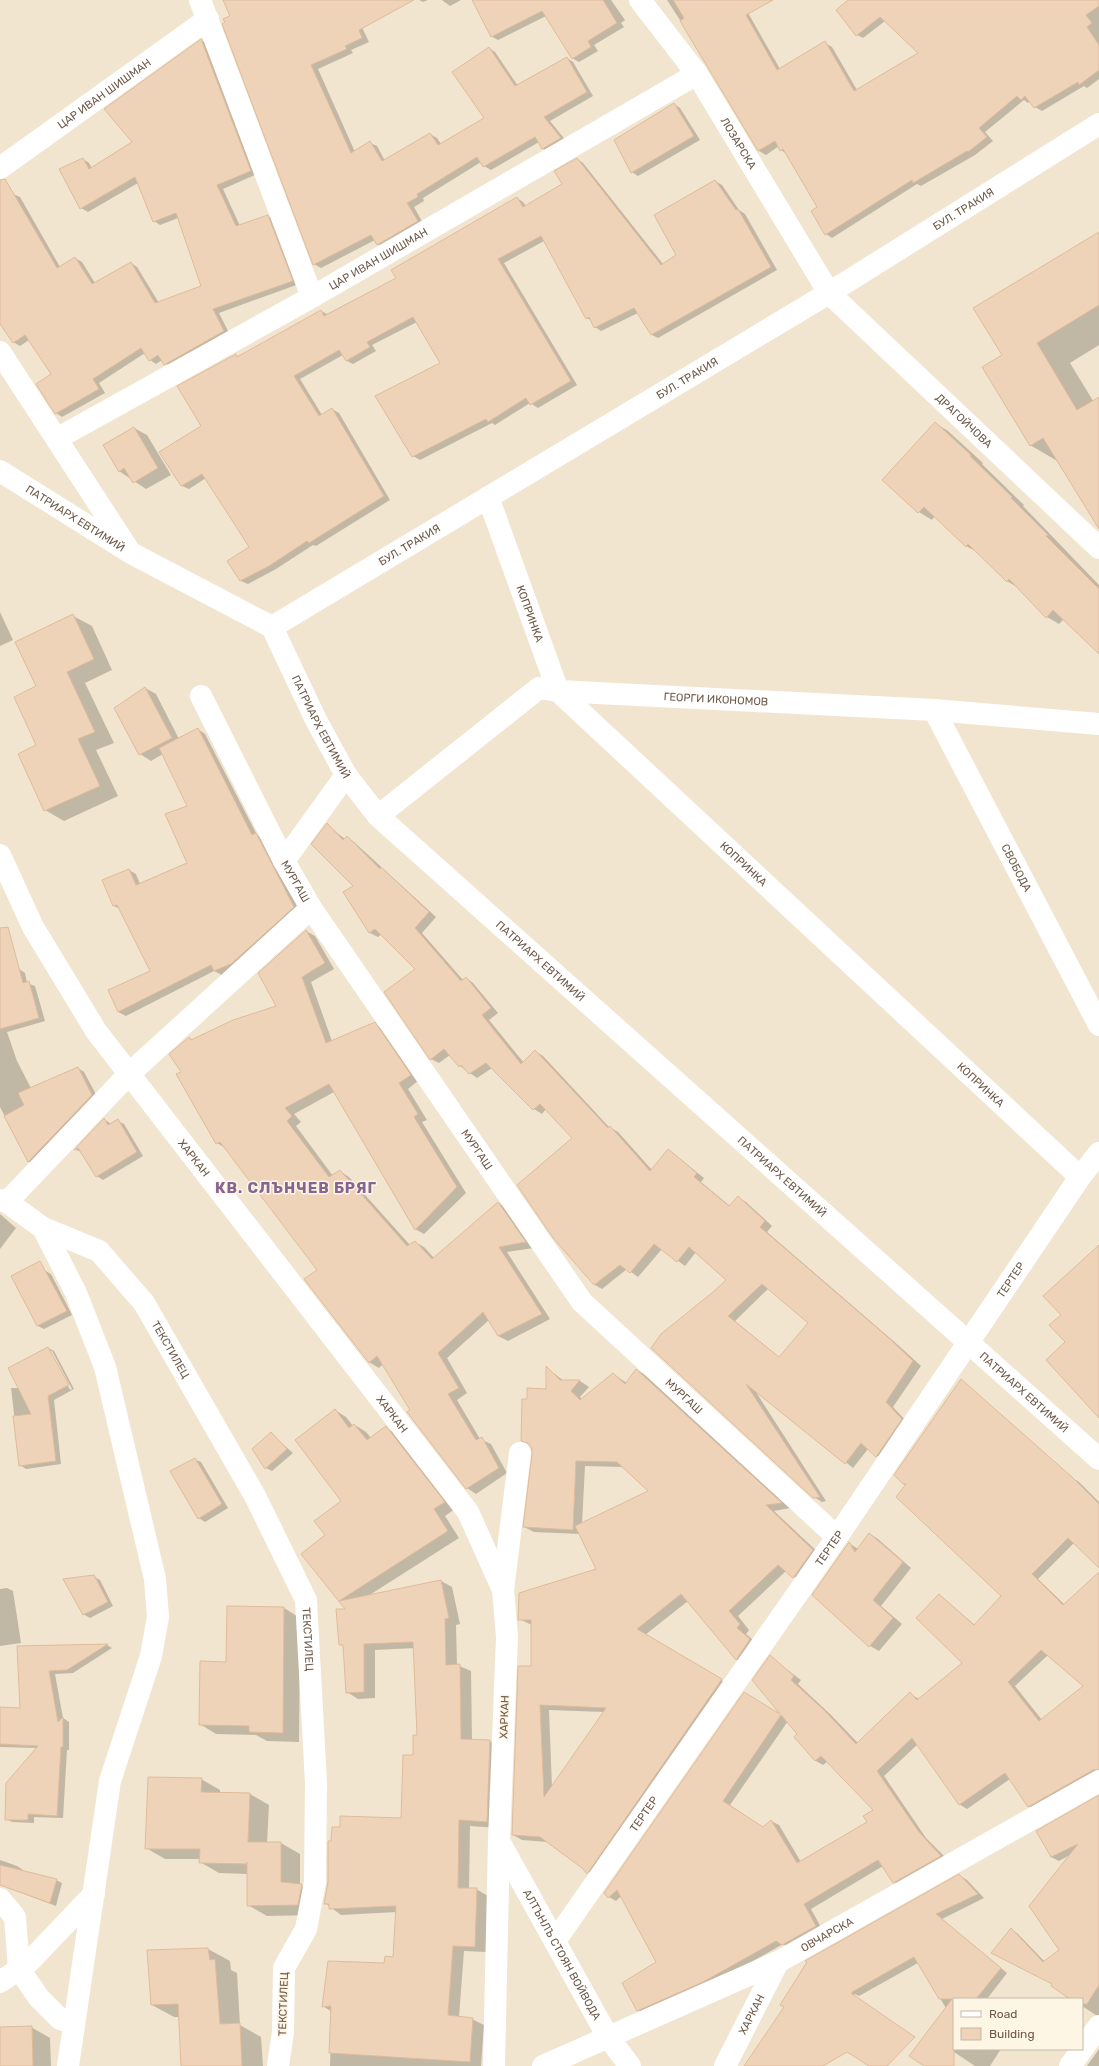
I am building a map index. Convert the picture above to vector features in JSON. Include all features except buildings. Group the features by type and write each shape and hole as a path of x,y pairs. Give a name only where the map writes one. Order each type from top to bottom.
{"street":[{"name":"ЛОЗАРСКА","path":"640,0 697,74 829,293"},
{"name":"ЦАР ИВАН ШИШМАН","path":"0,168 204,10"},
{"path":"204,10 312,297"},
{"name":"ЦАР ИВАН ШИШМАН","path":"58,438 312,297 697,74"},
{"name":"БУЛ. ТРАКИЯ","path":"272,627 829,293 1099,124"},
{"name":"ДРАГОЙЧОВА","path":"829,293 1099,548"},
{"path":"0,352 58,438 131,553"},
{"name":"ПАТРИАРХ ЕВТИМИЙ","path":"0,471 131,553 272,627 316,720 346,775 378,816 1099,1459"},
{"name":"КОПРИНКА","path":"488,497 558,691 1080,1177"},
{"name":"ГЕОРГИ ИКОНОМОВ","path":"378,816 539,688 558,691 934,710 1099,724"},
{"name":"МУРГАШ","path":"201,696 284,861 311,908 582,1302 837,1537"},
{"name":"СВОБОДА","path":"934,710 1099,1025"},
{"path":"284,861 346,775"},
{"name":"ХАРКАН","path":"0,855 33,928 96,1032 468,1512 503,1590 508,1637 499,1840 494,2066"},
{"path":"3,1201 129,1074 311,908"},
{"name":"ТЕРТЕР","path":"555,1941 837,1537 1080,1177 1099,1153"},
{"name":"ТЕКСТИЛЕЦ","path":"3,1201 43,1228 99,1251 144,1303 256,1496 306,1600 316,1783 315,1882 306,1930 284,1968 283,2032 278,2066"},
{"name":"ТЕКСТИЛЕЦ","path":"43,1228 76,1293 105,1367 155,1579 158,1617 150,1656 110,1781 94,1894 73,2023 68,2066"},
{"path":"503,1590 520,1453"},
{"name":"ОВЧАРСКА","path":"543,2066 778,1962 1099,1781"},
{"name":"АЛТЪНЛЪ СТОЯН ВОЙВОДА","path":"499,1840 608,2037 630,2066"},
{"path":"0,1982 28,1962 94,1894"},
{"path":"0,1900 15,1917 19,1969 39,1998 60,2019 73,2023"},
{"name":"ХАРКАН","path":"725,2066 778,1962"},
{"path":"1083,2048 1099,2026"},
{"path":"1070,2066 1082,2050"}],"shaded area":[{"path":"0,0 1099,0 1099,2066 0,2066"}],"district":[{"name":"КВ. СЛЪНЧЕВ БРЯГ","path":"296,1188"}]}
